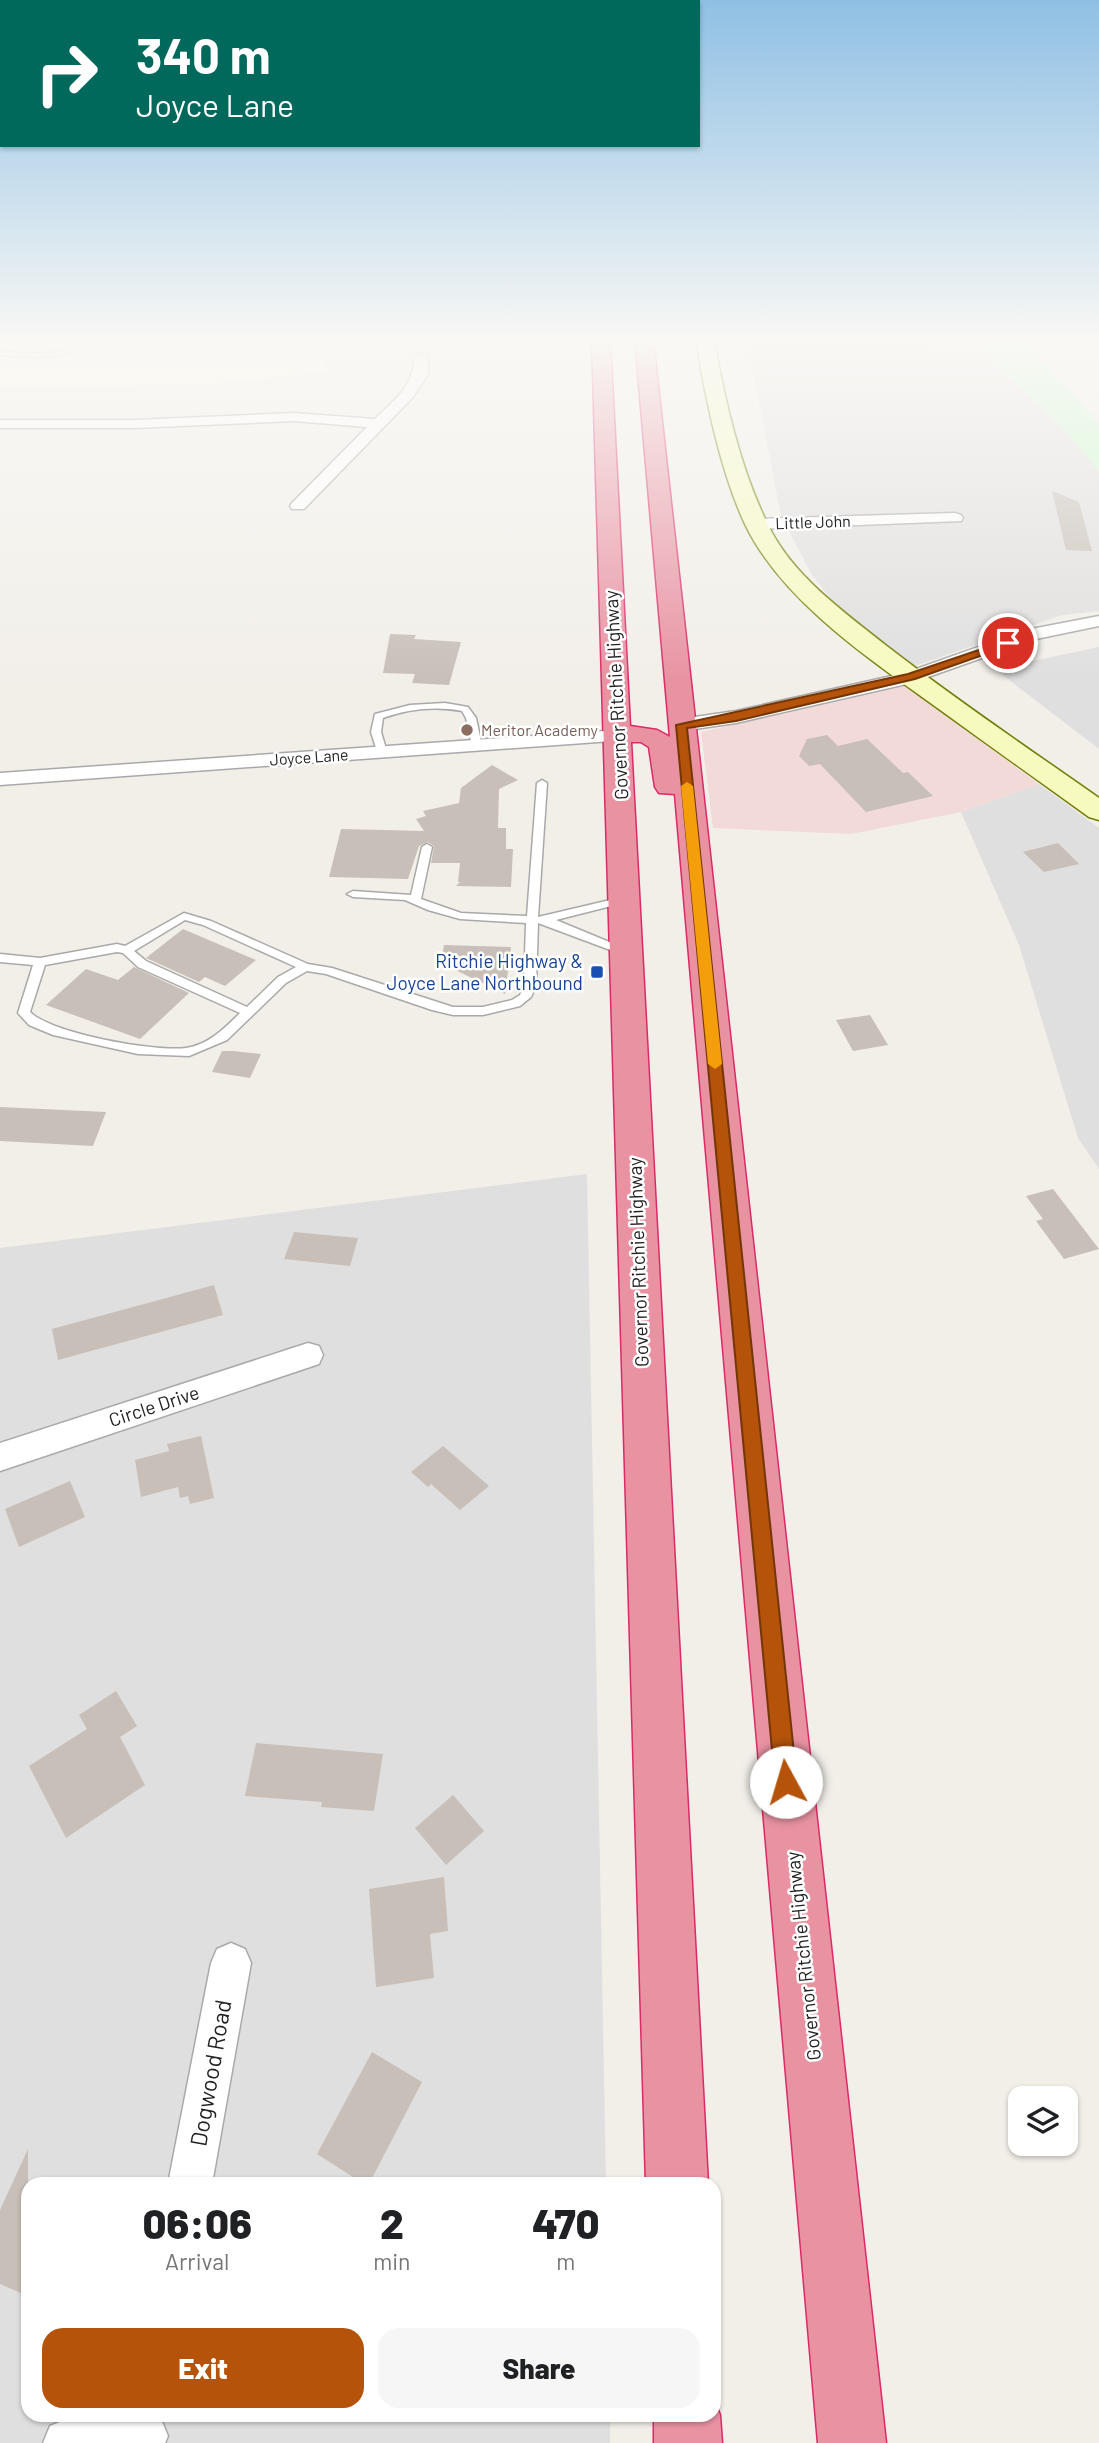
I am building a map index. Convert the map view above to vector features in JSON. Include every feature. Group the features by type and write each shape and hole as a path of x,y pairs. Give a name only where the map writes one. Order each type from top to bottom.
{"highway":[{"name":"Governor Ritchie Highway","path":"606,454 677,2177"},
{"name":"Governor Ritchie Highway","path":"655,454 852,2443"},
{"path":"614,667 640,716 653,723 681,725"},
{"path":"619,736 645,734 662,744 671,802 693,839"},
{"path":"687,2422 688,2443"}],"street":[{"path":"298,506 349,454"},
{"path":"732,454 756,524 782,565 827,611 911,677 1099,811"},
{"name":"Little John","path":"756,524 955,517"},
{"path":"681,725 736,718 911,677 1032,634 1099,621"},
{"name":"Joyce Lane","path":"0,779 619,736"},
{"name":"Circle Drive","path":"0,1457 308,1355"},
{"name":"Dogwood Road","path":"191,2177 231,1963"},
{"path":"67,2443 145,2431"}],"lane":[{"path":"382,752 376,732 378,716 389,712 453,706 465,709 471,718 477,746"},
{"path":"127,950 184,916 207,923 305,967 328,971 453,1011 482,1011 502,1007 525,997 530,986 538,920 542,783"},
{"path":"415,900 427,847"},
{"path":"353,894 393,894 460,916 538,920 623,900"},
{"path":"538,920 625,951"},
{"path":"0,958 40,962 104,949 127,950 142,964 248,1012"},
{"path":"40,962 24,1013 33,1022 53,1031 138,1050 189,1052 223,1037 282,980 305,967"}],"shaded area":[{"path":"769,454 1084,454 1099,471 1099,611 1062,615 912,667 842,613 812,575 781,516"},
{"path":"1099,647 1099,749 995,669"},
{"path":"906,686 1039,784 961,812 851,834 713,828 701,732"},
{"path":"1039,784 1099,828 1099,1169 1078,1138 1019,945 961,812"},
{"path":"587,1174 606,2177 21,2177 21,2422 610,2422 610,2443 0,2443 0,1248"}],"green space":[{"path":"1084,454 1099,454 1099,471"}],"building":[{"path":"1052,491 1079,502 1092,551 1066,550"},
{"path":"390,634 416,635 414,639 461,642 449,685 412,683 415,674 383,673"},
{"path":"827,735 838,746 867,739 903,773 908,772 933,796 866,812 820,764 809,766 799,756 807,739"},
{"path":"492,765 518,780 499,789 498,828 506,828 506,849 513,849 511,887 456,886 460,882 460,863 431,863 434,846 428,842 419,846 408,879 329,877 341,829 424,831 416,819 426,816 423,811 459,803 461,788"},
{"path":"1058,843 1079,864 1044,872 1023,852"},
{"path":"183,929 256,960 225,986 205,977 199,982 146,958"},
{"path":"444,945 511,947 505,994 441,963"},
{"path":"134,967 189,993 140,1039 46,1005 86,969 118,980"},
{"path":"870,1015 888,1045 853,1051 836,1020"},
{"path":"222,1051 261,1054 250,1078 212,1072"},
{"path":"0,1107 106,1112 93,1146 0,1141"},
{"path":"1053,1189 1099,1249 1064,1259 1036,1221 1043,1219 1026,1196"},
{"path":"294,1232 358,1238 350,1266 284,1259"},
{"path":"214,1285 223,1315 58,1360 52,1329"},
{"path":"201,1436 214,1498 190,1504 188,1496 180,1498 178,1487 141,1497 135,1460 169,1451 167,1444"},
{"path":"443,1446 489,1486 460,1510 431,1484 428,1487 411,1472"},
{"path":"70,1481 85,1517 19,1547 5,1509"},
{"path":"116,1691 137,1726 120,1737 145,1785 66,1838 29,1766 87,1729 79,1715"},
{"path":"256,1743 383,1754 374,1811 321,1807 322,1802 245,1796"},
{"path":"453,1795 484,1831 446,1865 415,1828"},
{"path":"444,1877 448,1931 430,1934 434,1978 376,1987 369,1889"},
{"path":"372,2052 422,2082 373,2177 353,2177 317,2154"},
{"path":"28,2149 28,2177 21,2177 21,2293 0,2284 0,2210"}],"slow traffic":[{"path":"687,786 715,1064"}],"place":[{"name":"Meritor Academy","path":"467,730"},
{"name":"Ritchie Highway & Joyce Lane Northbound","path":"597,972"}],"route":[{"path":"786,1782 681,725 736,718 911,677 1008,643"}]}
